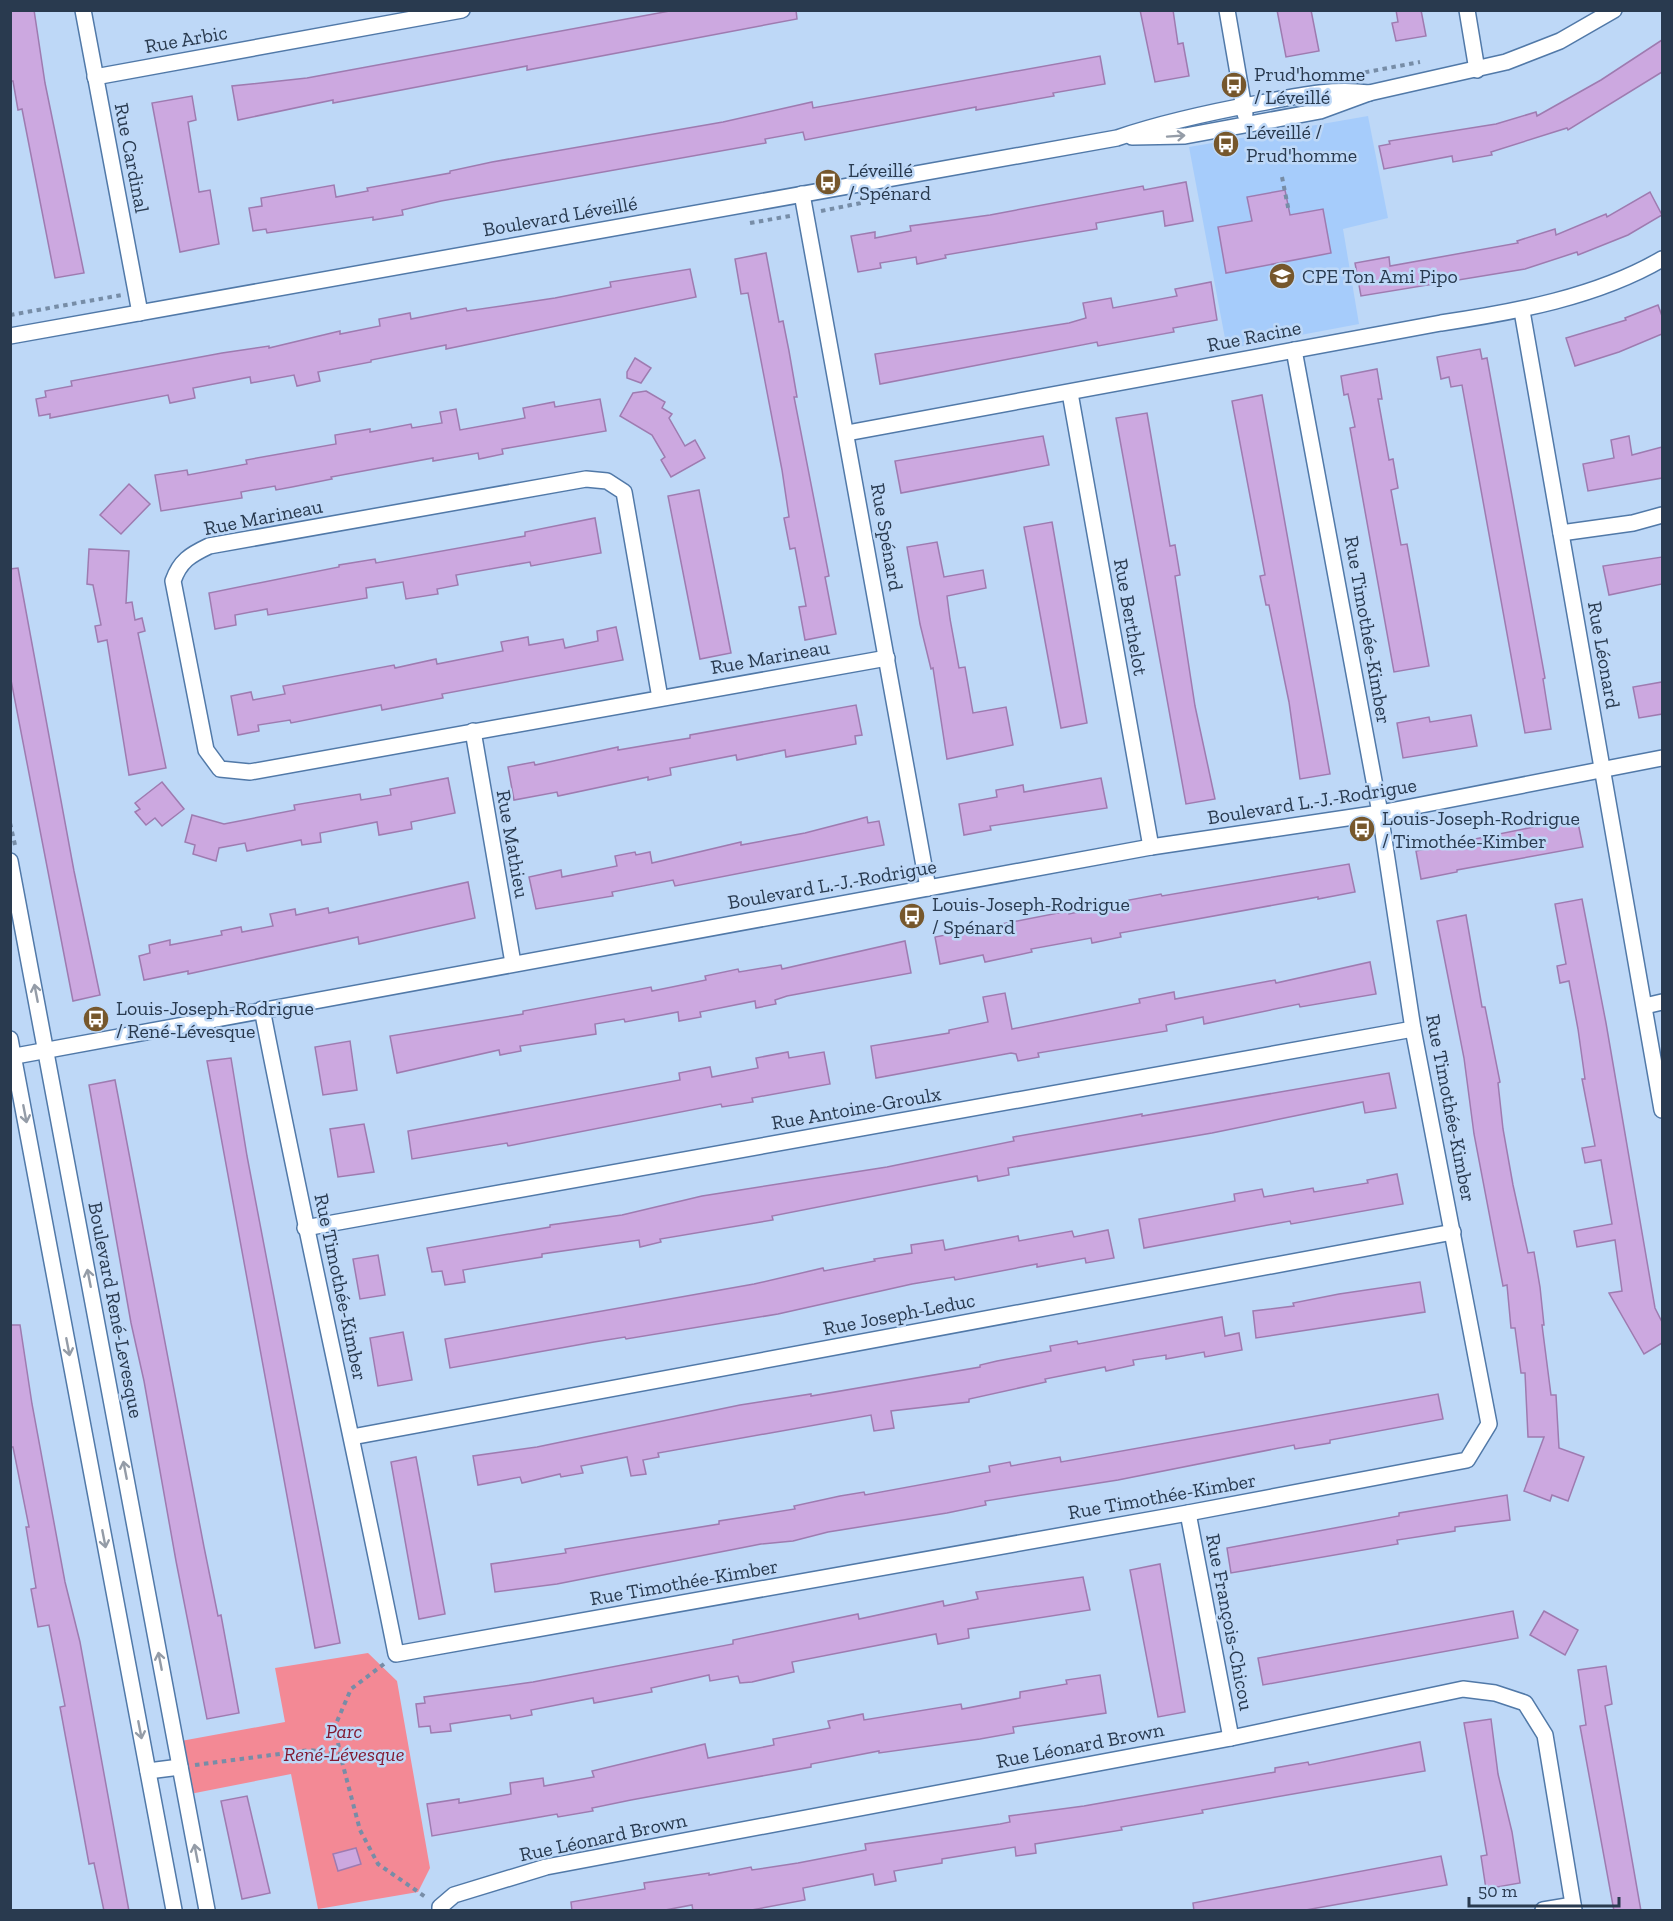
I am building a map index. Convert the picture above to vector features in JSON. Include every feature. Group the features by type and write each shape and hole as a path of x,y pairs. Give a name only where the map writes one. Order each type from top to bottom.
{"street":[{"name":"Rue Cardinal","path":"83,10 140,313"},
{"name":"Rue Arbic","path":"95,77 462,10"},
{"path":"1227,10 1247,125"},
{"path":"1467,10 1477,70"},
{"name":"Boulevard Léveillé","path":"1117,138 1185,136 1320,111 1369,93 1506,62 1560,41 1614,10"},
{"name":"Boulevard Léveillé","path":"10,336 1117,138 1167,122 1244,106 1330,91 1369,93"},
{"name":"Rue Spénard","path":"802,194 928,888"},
{"name":"Rue Racine","path":"847,433 1294,350 1522,311 1639,273 1662,259"},
{"name":"Rue Léonard","path":"1522,311 1662,1110"},
{"name":"Rue Timothée-Kimber","path":"262,1009 305,1228 352,1437 396,1654 1188,1513 1467,1460 1489,1424 1413,1029 1380,813 1294,350"},
{"name":"Rue Berthelot","path":"1070,393 1151,848"},
{"name":"Rue Marineau","path":"660,698 624,492 607,481 586,479 209,546 188,556 179,565 173,581 206,750 220,769 250,772 887,658"},
{"path":"1561,533 1633,523 1662,515"},
{"name":"Rue Mathieu","path":"473,731 513,963"},
{"name":"Boulevard L.-J.-Rodrigue","path":"12,1057 262,1009 1151,848 1380,813 1662,758"},
{"name":"Boulevard René-Levesque","path":"10,861 207,1911"},
{"path":"1645,1006 1662,1002"},
{"name":"Rue Antoine-Groulx","path":"305,1228 1413,1029"},
{"path":"10,1039 174,1911"},
{"name":"Rue Joseph-Leduc","path":"352,1437 1453,1232"},
{"name":"Rue François-Chicou","path":"1188,1513 1231,1738"},
{"name":"Rue Léonard Brown","path":"440,1909 454,1895 546,1867 1231,1738 1462,1689 1495,1693 1525,1703 1545,1735 1573,1908"},
{"path":"147,1771 180,1767"},
{"path":"1543,1911 1573,1908"}],"path":[{"path":"1346,76 1426,61"},
{"path":"1282,177 1289,212"},
{"path":"10,315 106,298"},
{"path":"396,1654 351,1689 335,1726 339,1754 360,1830 378,1864 440,1909"},
{"path":"180,1767 310,1750 339,1754"}],"shaded area":[{"name":"CPE Ton Ami Pipo","path":"1368,116 1388,218 1343,229 1359,324 1227,349 1189,147"}],"green space":[{"name":"Parc René-Lévesque","path":"368,1653 397,1681 430,1868 418,1892 318,1909 291,1774 190,1794 181,1741 285,1722 275,1668"}],"building":[{"path":"10,10 34,10 45,83 84,273 55,278 22,109 18,110 13,81 10,81"},
{"path":"675,10 796,10 797,19 527,70 527,66 333,103 333,100 238,120 232,86 307,78"},
{"path":"1140,10 1173,10 1178,44 1183,43 1189,76 1155,82"},
{"path":"1277,10 1311,10 1319,51 1286,57"},
{"path":"1396,10 1421,10 1426,36 1396,41 1392,23 1398,22"},
{"path":"1662,40 1662,72 1568,130 1567,128 1491,152 1492,155 1453,162 1452,156 1384,169 1379,146 1390,144 1389,141 1496,124 1536,112 1537,116 1601,80"},
{"path":"1100,56 1105,84 1053,93 1054,96 976,110 976,107 805,140 803,132 765,139 766,143 441,201 402,210 403,215 373,220 373,217 267,233 266,229 253,231 249,208 262,206 261,198 334,185 336,197 368,191 367,188 450,173 450,171 492,162 723,122 812,102 813,108"},
{"path":"192,96 196,120 188,122 199,192 210,190 219,244 180,252 152,103"},
{"path":"1186,182 1193,221 1165,226 1163,211 1096,223 1097,229 945,255 946,258 917,264 916,257 880,263 881,268 858,272 851,236 875,232 875,238 911,231 910,226 990,215 1143,186 1144,190"},
{"path":"1285,190 1290,215 1323,209 1331,253 1226,273 1218,227 1252,221 1247,197"},
{"path":"1650,192 1662,215 1628,235 1578,255 1577,252 1525,269 1361,296 1355,263 1389,257 1390,266 1518,243 1517,241 1555,229 1556,235 1606,214 1607,217"},
{"path":"766,253 779,322 783,321 789,351 797,397 794,397 829,576 825,577 836,634 805,640 799,607 806,606 795,548 790,549 784,518 789,517 782,470 748,293 741,294 735,259"},
{"path":"690,269 696,297 446,349 446,345 371,360 371,362 318,372 320,381 297,386 294,375 251,383 250,377 193,388 195,398 170,403 168,395 50,418 50,414 39,416 36,399 46,397 45,391 72,386 71,381 222,353 269,346 269,348 340,331 340,334 380,326 379,319 410,313 411,319 466,308 467,311 555,298 611,287 610,282"},
{"path":"1211,282 1217,320 1173,328 1174,332 1098,346 1097,342 880,384 875,354 1069,323 1086,318 1083,303 1111,298 1113,308 1177,296 1175,289"},
{"path":"1658,305 1662,316 1662,334 1619,352 1575,366 1566,338 1626,320 1625,318"},
{"path":"1480,349 1482,359 1487,358 1545,678 1543,679 1551,729 1525,733 1462,385 1451,387 1449,377 1441,379 1437,357"},
{"path":"635,358 651,368 641,383 627,378 627,372"},
{"path":"1377,369 1382,399 1378,399 1389,460 1393,459 1398,488 1391,490 1401,545 1407,544 1429,666 1394,672 1350,428 1355,427 1348,394 1344,395 1341,376"},
{"path":"646,391 665,402 662,408 672,414 669,418 685,446 695,440 705,458 671,477 661,460 665,457 652,435 620,416 633,393"},
{"path":"1262,395 1330,774 1300,779 1289,702 1269,605 1266,605 1260,576 1265,575 1232,401"},
{"path":"600,399 606,431 502,449 503,454 479,459 478,453 433,461 433,458 276,490 275,486 241,492 242,498 161,511 155,475 187,470 188,475 247,464 246,460 336,444 335,435 370,429 370,432 411,424 412,428 442,423 440,412 456,409 460,430 525,418 523,408 554,402 555,407"},
{"path":"1147,413 1170,546 1175,545 1180,575 1175,576 1195,706 1215,799 1186,804 1116,418"},
{"path":"1043,436 1049,465 901,493 895,461"},
{"path":"1629,436 1632,455 1662,447 1662,478 1588,491 1583,464 1614,458 1611,440"},
{"path":"129,484 150,504 121,534 100,515"},
{"path":"699,490 731,653 700,659 668,496"},
{"path":"595,518 601,553 531,566 530,562 456,575 458,585 437,589 438,594 406,599 403,582 366,588 367,598 268,615 267,609 235,615 236,625 215,629 209,593 339,567 339,565 375,559 376,563 525,536 525,532"},
{"path":"1052,522 1087,723 1061,728 1024,527"},
{"path":"937,542 944,577 983,570 986,588 947,596 950,619 959,668 965,667 973,713 1006,707 1013,745 947,759 933,668 931,669 920,624 907,547"},
{"path":"89,549 129,551 126,603 132,602 135,620 142,618 145,631 138,633 166,768 129,775 107,640 98,642 95,626 101,625 93,585 87,584"},
{"path":"1662,557 1662,584 1609,595 1603,566"},
{"path":"18,568 74,871 100,995 73,1001 10,675 10,569"},
{"path":"616,627 623,660 442,694 443,698 382,710 381,705 291,723 290,720 258,725 259,731 238,735 231,696 251,692 253,700 285,694 283,686 394,665 395,668 436,659 437,664 503,651 501,642 528,637 529,645 563,639 565,648 598,641 597,631"},
{"path":"1662,682 1662,714 1639,718 1633,687"},
{"path":"856,705 862,735 855,736 856,744 786,757 785,750 737,760 736,755 670,768 671,775 648,780 648,777 558,796 557,792 514,800 508,767 534,762 535,765 618,747 618,750 690,738 690,735"},
{"path":"1471,715 1477,746 1403,758 1397,723 1429,717 1430,722"},
{"path":"448,778 455,813 411,822 412,829 379,835 377,822 320,833 321,842 302,845 301,840 247,851 245,843 219,848 216,861 193,854 195,845 185,842 192,815 224,824 295,810 294,805 360,794 361,800 391,795 390,789"},
{"path":"1101,778 1107,808 990,826 991,830 964,835 959,804 997,797 996,790 1023,785 1024,792"},
{"path":"162,782 184,809 162,826 155,818 146,825 135,812 140,809 135,803"},
{"path":"867,817 868,823 879,821 884,845 675,886 673,880 612,892 613,896 536,909 529,877 561,870 562,877 617,866 615,856 635,852 636,855 650,852 652,863 741,842 741,845 805,833"},
{"path":"1577,818 1583,847 1457,870 1457,872 1421,879 1416,851"},
{"path":"1349,864 1355,892 1120,933 1121,937 1092,943 1091,938 1031,949 1032,952 985,962 983,955 940,964 935,937 1068,911 1069,914 1097,908 1098,912 1130,906 1129,900"},
{"path":"468,882 475,918 359,944 358,937 188,974 188,971 144,980 139,956 150,953 149,945 170,940 170,945 222,935 221,931 241,927 242,932 273,926 270,914 295,909 296,915 328,908 329,913"},
{"path":"1582,899 1606,1023 1655,1308 1662,1322 1662,1343 1644,1354 1609,1293 1622,1291 1615,1240 1577,1247 1574,1231 1612,1224 1601,1160 1585,1163 1582,1148 1595,1146 1582,1079 1585,1079 1569,981 1560,983 1557,966 1566,964 1555,904"},
{"path":"1466,915 1482,1007 1485,1007 1500,1082 1498,1083 1503,1129 1513,1185 1528,1253 1534,1252 1540,1287 1544,1325 1542,1325 1551,1395 1556,1395 1559,1448 1584,1457 1568,1501 1552,1495 1550,1501 1524,1491 1544,1437 1528,1437 1525,1373 1521,1373 1515,1328 1511,1328 1507,1285 1503,1286 1474,1134 1464,1058 1437,921"},
{"path":"905,941 911,973 787,996 775,1000 776,1004 756,1008 755,1001 700,1012 701,1017 679,1021 678,1012 625,1022 624,1019 595,1024 596,1034 520,1046 521,1051 500,1055 499,1050 397,1073 390,1036 523,1014 523,1011 651,987 652,991 706,980 705,976 738,969 739,972 781,965 782,969"},
{"path":"1370,962 1376,994 1300,1007 1299,1004 1204,1024 1203,1017 1166,1025 1167,1031 1038,1053 1039,1057 1018,1061 1016,1054 1011,1053 876,1078 871,1046 949,1033 949,1030 988,1022 983,997 1005,993 1012,1029 1140,1003 1139,999 1174,992 1175,999 1275,980 1276,983"},
{"path":"350,1041 357,1090 323,1095 315,1047"},
{"path":"788,1052 789,1058 824,1052 830,1084 752,1098 753,1102 722,1107 721,1104 508,1146 507,1143 412,1159 408,1131 680,1080 679,1073 710,1067 712,1077 758,1068 756,1058"},
{"path":"231,1058 247,1156 340,1643 315,1648 207,1061"},
{"path":"1389,1073 1396,1108 1365,1113 1363,1102 1212,1133 1008,1168 1009,1175 978,1181 977,1176 930,1185 772,1216 773,1220 660,1239 661,1242 640,1247 639,1240 542,1254 542,1257 463,1270 465,1282 445,1285 442,1271 432,1272 427,1248 550,1227 550,1225 622,1215 702,1196 887,1167 1014,1141 1013,1137"},
{"path":"115,1080 204,1547 218,1616 221,1615 239,1713 207,1719 144,1381 131,1323 89,1085"},
{"path":"364,1124 374,1172 338,1177 330,1129"},
{"path":"1397,1174 1403,1204 1291,1224 1290,1221 1144,1248 1139,1219 1235,1201 1234,1194 1262,1189 1264,1197 1313,1188 1314,1192 1368,1183 1367,1180"},
{"path":"1108,1230 1114,1258 1086,1263 1085,1258 1037,1267 1037,1264 955,1280 954,1277 778,1314 626,1339 625,1337 594,1342 450,1368 445,1339 754,1284 823,1268 824,1271 875,1261 874,1259 912,1253 911,1245 943,1240 945,1250 1018,1236 1019,1241 1072,1231 1074,1237"},
{"path":"378,1255 385,1295 360,1299 353,1259"},
{"path":"1420,1282 1425,1312 1256,1338 1253,1311 1294,1306 1293,1303 1339,1294"},
{"path":"1222,1317 1225,1336 1239,1333 1242,1350 1205,1357 1204,1352 1166,1359 1166,1355 1133,1360 1134,1365 1106,1371 1105,1367 1045,1379 1046,1382 969,1399 969,1402 891,1411 894,1428 874,1431 871,1415 658,1453 659,1457 643,1460 646,1474 631,1476 627,1457 581,1466 583,1473 561,1477 560,1474 522,1483 520,1477 478,1485 473,1456 537,1447 740,1405 811,1394 811,1396 980,1367 980,1365 997,1361 1051,1351 1050,1346 1077,1341 1078,1344"},
{"path":"10,1325 20,1325 32,1404 65,1582 80,1642 129,1911 104,1911 94,1863 89,1864 60,1707 65,1706 49,1625 38,1627 31,1589 36,1588 26,1527 29,1527 13,1447 10,1447"},
{"path":"403,1332 412,1380 378,1386 370,1338"},
{"path":"1438,1394 1443,1419 1330,1440 1330,1443 1295,1449 1294,1445 1118,1480 985,1501 986,1505 947,1513 828,1532 793,1541 761,1544 557,1584 495,1592 491,1564 566,1553 565,1549 719,1524 719,1521 795,1509 794,1506 840,1496 864,1492 865,1495 990,1472 989,1466 1010,1462 1011,1466 1060,1457 1061,1462"},
{"path":"416,1457 445,1614 419,1619 391,1462"},
{"path":"1507,1495 1510,1520 1455,1527 1455,1531 1397,1540 1398,1544 1231,1573 1227,1548 1399,1516 1399,1513"},
{"path":"1160,1564 1185,1712 1158,1717 1130,1570"},
{"path":"1083,1577 1090,1610 968,1629 969,1638 938,1644 936,1634 792,1662 794,1672 752,1682 740,1683 738,1676 710,1681 709,1675 651,1688 652,1692 594,1703 593,1698 531,1710 532,1715 511,1719 510,1715 450,1724 451,1731 431,1733 430,1726 419,1727 416,1704 425,1703 424,1697 533,1682 733,1644 733,1640 858,1614 859,1619 943,1601 944,1606 978,1599 976,1592"},
{"path":"1513,1611 1518,1638 1263,1685 1258,1658"},
{"path":"1544,1611 1578,1630 1565,1655 1530,1635"},
{"path":"1606,1666 1612,1704 1605,1706 1641,1911 1614,1911 1580,1726 1586,1725 1578,1670"},
{"path":"1100,1675 1106,1713 1013,1727 1014,1733 980,1739 879,1753 879,1751 811,1764 811,1767 592,1808 593,1811 558,1817 557,1814 432,1836 427,1804 459,1799 459,1803 511,1794 510,1783 543,1778 544,1786 594,1777 592,1771 705,1744 708,1758 774,1745 773,1739 830,1728 828,1721 863,1714 864,1720 961,1704 962,1709 1020,1698 1020,1692 1067,1684 1066,1680"},
{"path":"1491,1719 1498,1774 1512,1832 1520,1883 1486,1889 1481,1856 1487,1855 1464,1723"},
{"path":"1420,1742 1425,1771 1202,1810 1203,1813 1121,1827 1122,1830 1035,1844 1036,1853 1016,1856 1015,1847 942,1859 942,1863 894,1871 896,1881 875,1885 873,1874 803,1888 805,1900 746,1911 693,1911 692,1905 660,1911 572,1911 571,1902 645,1889 644,1883 751,1867 752,1870 798,1863 866,1850 865,1844 1000,1824 1010,1822 1009,1816 1084,1806 1275,1772 1275,1768 1308,1762 1309,1765"},
{"path":"247,1796 270,1893 242,1899 221,1801"},
{"path":"356,1848 361,1864 338,1871 333,1854"},
{"path":"1441,1856 1447,1885 1300,1911 1194,1911 1193,1903"}],"place":[{"name":"Prud'homme / Léveillé","path":"1234,85"},
{"name":"Léveillé / Prud'homme","path":"1226,144"},
{"name":"Léveillé / Spénard","path":"828,182"},
{"name":"CPE Ton Ami Pipo","path":"1282,276"},
{"name":"Louis-Joseph-Rodrigue / Timothée-Kimber","path":"1362,829"},
{"name":"Louis-Joseph-Rodrigue / Spénard","path":"912,916"},
{"name":"Louis-Joseph-Rodrigue / René-Lévesque","path":"96,1019"}]}
